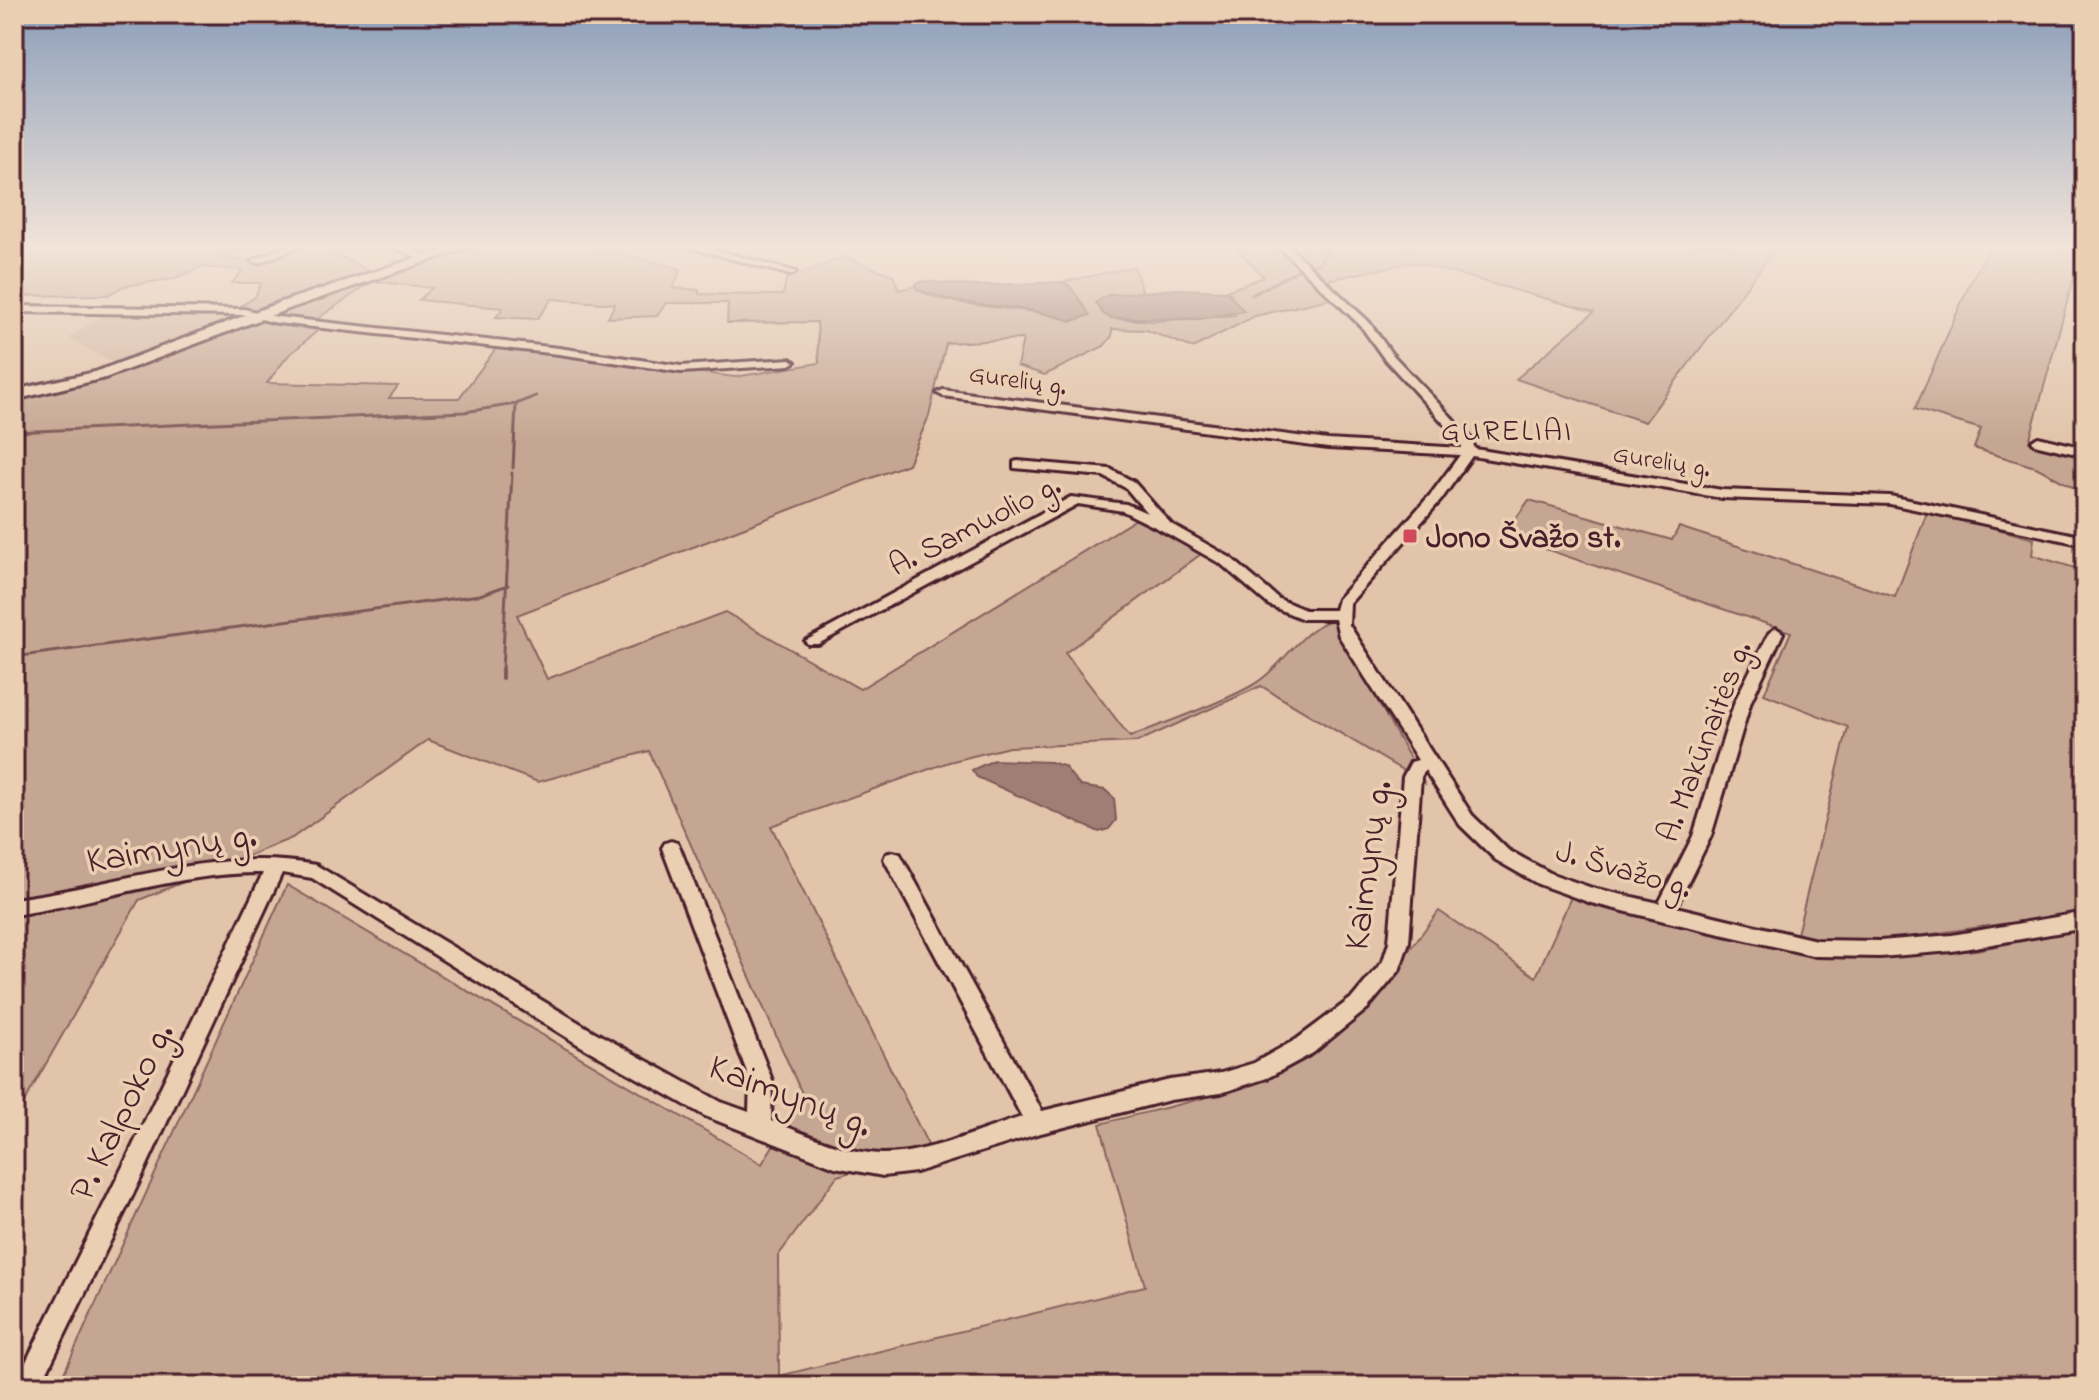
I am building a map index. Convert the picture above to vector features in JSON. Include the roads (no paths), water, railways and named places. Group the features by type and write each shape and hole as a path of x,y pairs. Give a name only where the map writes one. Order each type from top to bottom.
{"main road":[{"path":"14,395 100,375 274,310"}],"street":[{"path":"211,310 559,351 681,369 790,362"},
{"path":"1340,615 1343,602 1355,586 1436,497 1469,452 1467,441 1387,355 1365,324 1351,310"},
{"name":"Gurelių g.","path":"943,393 1328,444 1469,452 1722,494 1890,500 2085,541"},
{"path":"2038,441 2085,452"},
{"path":"1018,465 1106,472 1130,485 1166,527"},
{"name":"A. Samuolio g.","path":"813,641 1076,500 1126,508 1166,527 1226,561 1274,602 1303,614 1340,615"},
{"name":"J. Švažo g.","path":"1340,615 1347,636 1466,820 1502,855 1556,883 1664,913 1816,948 1855,949 1952,943 2085,920"},
{"name":"A. Makūnaitės g.","path":"1664,913 1702,836 1743,701 1776,633"},
{"name":"Kaimynų g.","path":"14,907 205,872 292,865 316,872 586,1038 713,1109 835,1156 883,1165 916,1161 1037,1123 1170,1090 1240,1078 1305,1046 1360,1003 1392,965 1399,942 1412,777 1417,766 1427,763"},
{"path":"671,848 761,1080 760,1128"},
{"path":"893,859 1037,1123"},
{"name":"P. Kalpoko g.","path":"26,1386 135,1166 276,865"}],"waterway":[{"path":"516,404 536,396"},
{"path":"14,432 464,412 516,404"},
{"path":"513,468 516,404"},
{"path":"506,586 512,473"},
{"path":"14,657 480,595 506,586"},
{"path":"502,671 506,586"},
{"path":"502,671 502,678"}],"place":[{"name":"Jono Švažo st.","path":"1410,536"}],"district":[{"name":"GURELIAI","path":"1507,430"}]}
